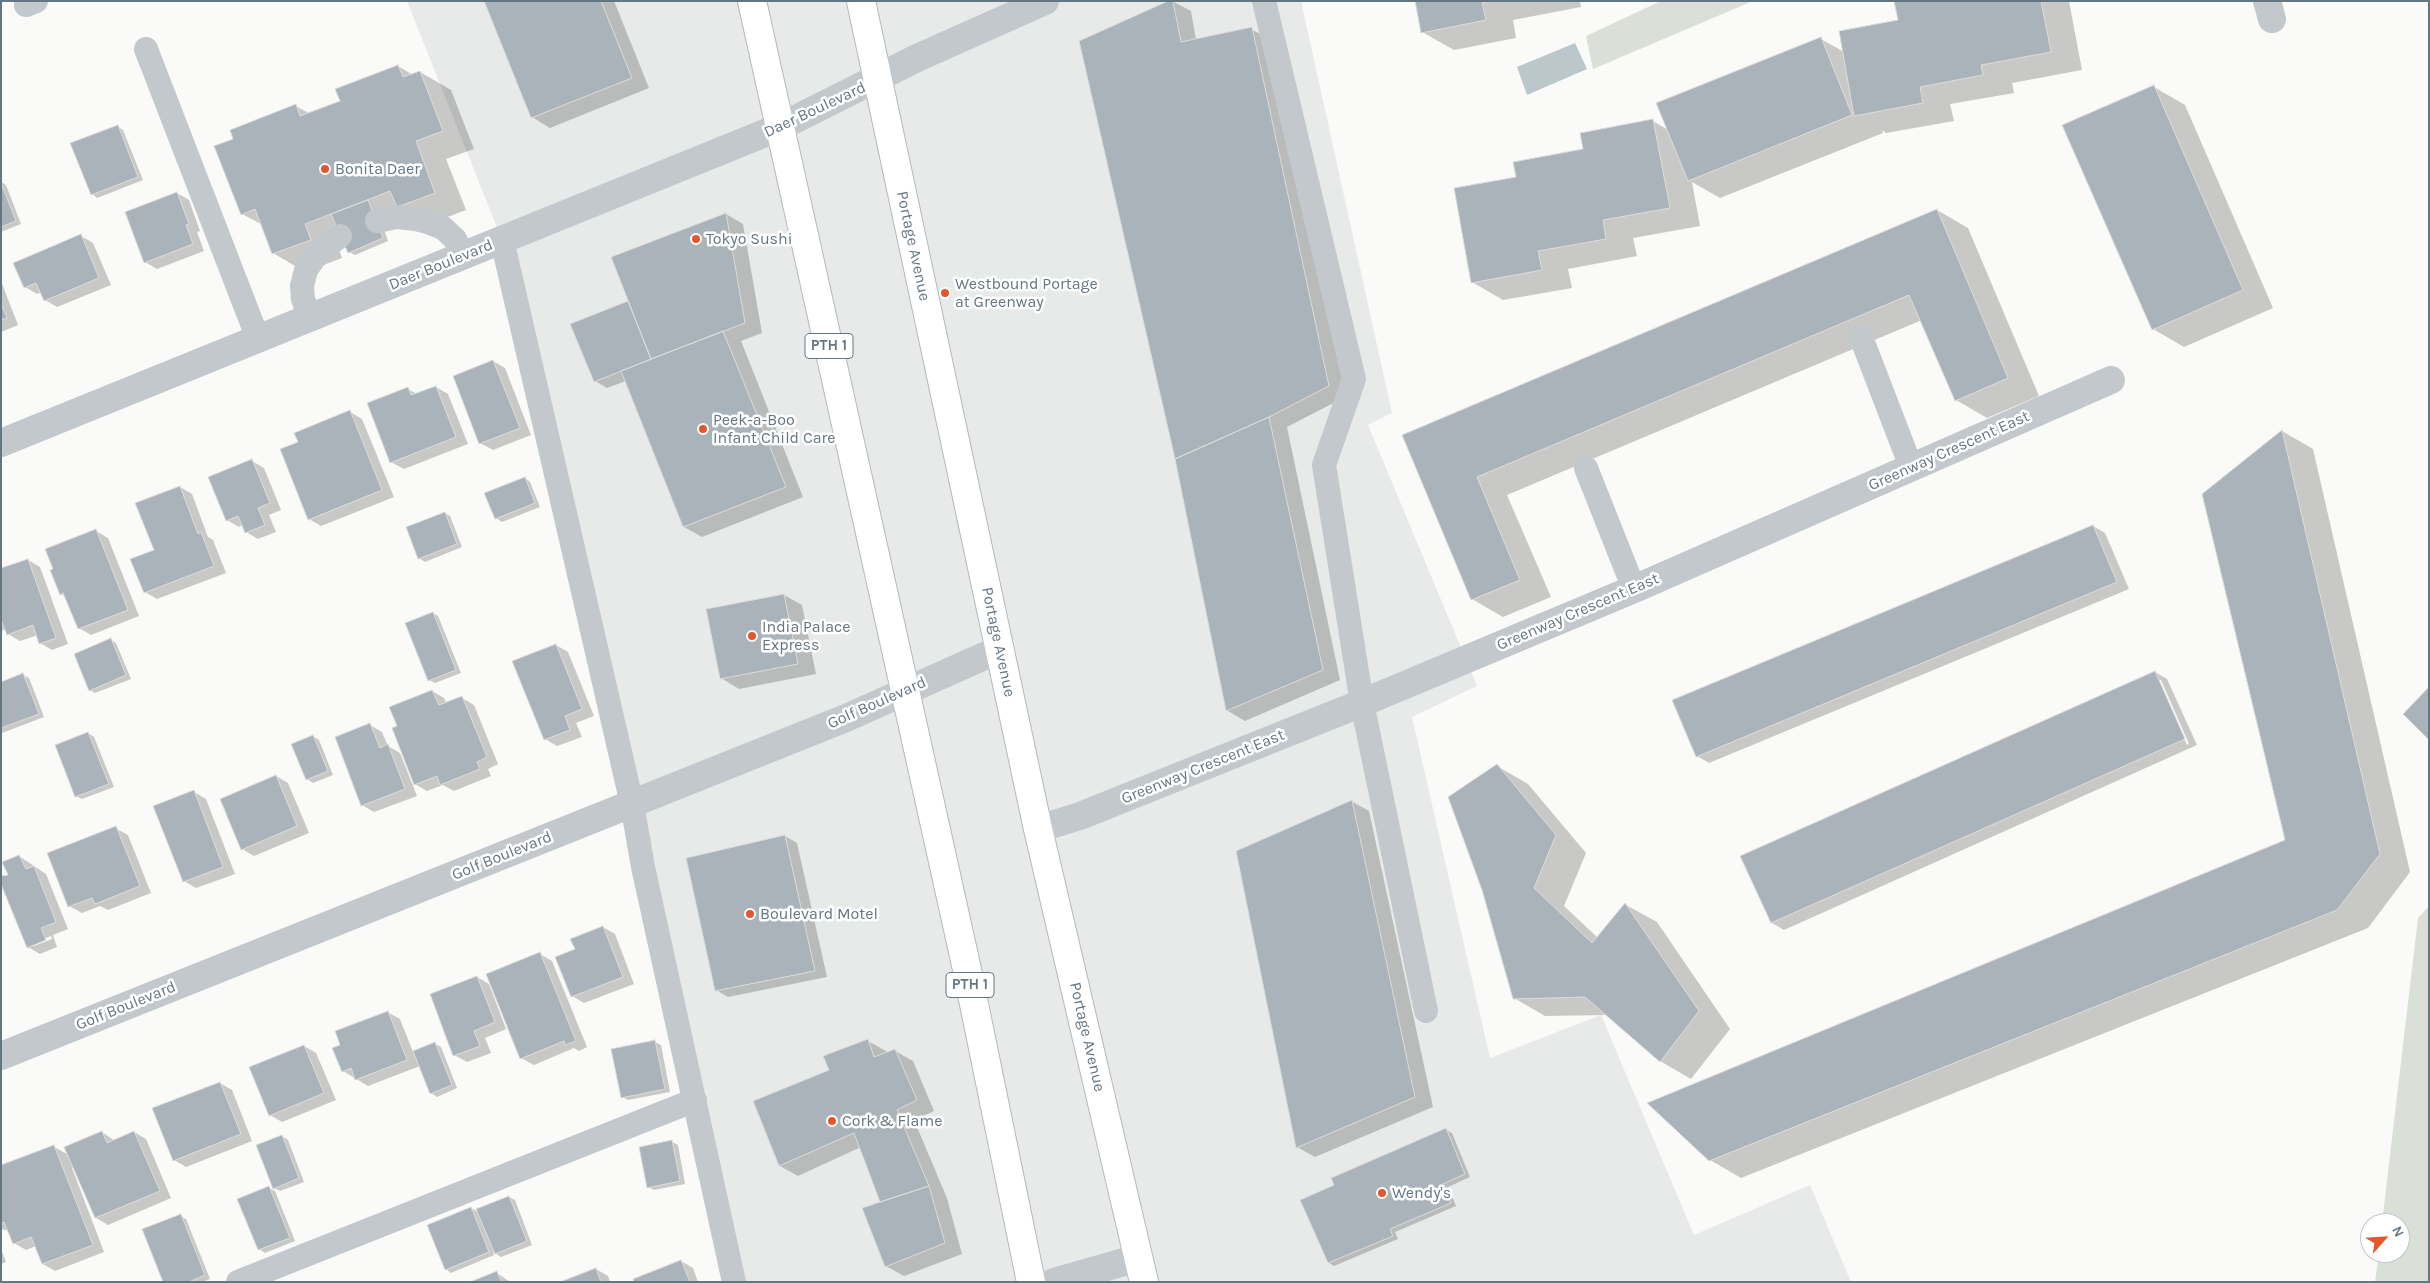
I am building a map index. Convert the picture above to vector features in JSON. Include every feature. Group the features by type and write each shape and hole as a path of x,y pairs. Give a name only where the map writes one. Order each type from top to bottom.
{"highway":[{"name":"PTH 1","path":"752,1 966,965 1031,1282"},
{"name":"Portage Avenue","path":"861,1 1038,829 1141,1270"}],"street":[{"name":"Daer Boulevard","path":"1,443 780,127 877,80 1004,10 1045,1"},
{"name":"Greenway Crescent East","path":"1038,829 1080,816 1362,703 1634,588 2111,380"},
{"name":"Golf Boulevard","path":"1,1056 846,718 1000,649"},
{"path":"1054,1282 1141,1270"}],"lane":[{"path":"1264,1 1354,379 1324,465 1362,703 1426,1011"},
{"path":"146,49 258,339"},
{"path":"377,221 397,217 416,219 443,228 454,239 462,256"},
{"path":"310,318 303,299 302,286 306,270 317,254 340,236"},
{"path":"502,240 632,804 645,876 696,1100 734,1282"},
{"path":"1861,337 1911,467"},
{"path":"1586,468 1634,588"},
{"path":"238,1282 696,1100"}],"shaded area":[{"path":"407,1 1301,1 1392,413 1368,425 1477,686 1412,717 1490,1058 1601,1015 1694,1235 1810,1185 1851,1282 734,1282 502,240"},
{"path":"1661,1 1753,1 1593,69 1586,36"},
{"path":"1575,43 1587,69 1527,95 1517,67"},
{"path":"2429,906 2429,1282 2375,1282 2378,1263 2410,1263 2410,1213 2383,1213 2418,918"}],"building":[{"path":"484,1 601,1 632,78 531,118"},
{"path":"1168,1 1173,1 1181,42 1252,27 1329,386 1269,417 1175,459 1079,41"},
{"path":"1415,1 1490,1 1482,3 1486,20 1421,33"},
{"path":"1894,1 2041,1 2051,52 1981,65 1983,75 1920,87 1923,103 1854,116 1839,31 1898,20"},
{"path":"1821,37 1852,115 1688,181 1656,103"},
{"name":"Bonita Daer","path":"398,65 403,77 420,71 443,131 416,141 435,193 397,207 390,191 305,224 311,240 272,254 255,209 241,215 214,146 233,139 230,130 296,104 300,116 340,101 335,89"},
{"path":"2154,85 2243,290 2152,330 2062,125"},
{"path":"1653,119 1670,208 1603,220 1606,239 1538,251 1542,270 1471,283 1454,188 1516,177 1513,162 1583,149 1580,133"},
{"path":"118,125 138,177 91,195 70,143"},
{"path":"1,183 16,221 1,227"},
{"path":"177,192 189,224 186,225 193,244 144,263 125,212"},
{"path":"368,200 383,238 348,253 331,214"},
{"path":"1937,209 2008,378 1955,401 1909,295 1477,477 1520,580 1471,600 1402,435"},
{"path":"726,213 745,323 651,359 611,257"},
{"path":"81,234 99,278 44,301 36,283 24,288 13,263"},
{"path":"628,301 651,359 594,382 570,324"},
{"path":"1,303 7,318 1,320"},
{"name":"Peek-a-Boo Infant Child Care","path":"723,331 786,487 683,527 621,371"},
{"path":"493,360 520,428 479,444 453,376"},
{"path":"436,386 456,437 390,463 367,403 408,387 411,395"},
{"path":"350,410 382,490 308,520 280,449 298,442 294,433"},
{"path":"1269,417 1323,670 1226,711 1175,459"},
{"path":"2282,430 2380,854 2337,910 1709,1161 1647,1103 2285,840 2202,494"},
{"path":"252,459 270,503 258,508 265,525 245,533 238,516 226,521 208,477"},
{"path":"525,477 535,503 495,519 484,493"},
{"path":"180,486 198,534 201,532 214,566 144,593 130,559 154,550 135,503"},
{"path":"445,512 457,544 418,559 406,527"},
{"path":"2093,525 2117,582 1696,757 1672,700"},
{"path":"96,529 128,610 78,629 63,593 60,595 50,570 53,569 45,549"},
{"path":"28,559 56,638 39,644 33,625 7,635 1,620 1,568"},
{"name":"India Palace Express","path":"784,594 798,664 720,679 706,609"},
{"path":"433,612 456,670 428,681 405,623"},
{"path":"111,638 126,675 89,691 74,654"},
{"path":"556,644 582,709 565,716 570,730 544,740 512,661"},
{"path":"2155,671 2185,739 1771,923 1740,856"},
{"path":"23,673 39,714 1,728 1,682"},
{"path":"2429,687 2429,740 2403,714"},
{"path":"432,690 439,705 462,696 487,757 477,762 480,769 440,785 437,776 414,785 392,728 397,726 389,707"},
{"path":"370,723 380,748 388,744 405,789 361,806 335,737"},
{"path":"88,732 109,784 75,797 55,745"},
{"path":"313,735 328,771 306,780 291,744"},
{"path":"1497,764 1556,835 1534,888 1592,943 1625,903 1699,1011 1660,1062 1585,997 1513,999 1482,890 1448,797"},
{"path":"276,775 297,826 241,850 220,799"},
{"path":"194,790 223,867 183,882 153,806"},
{"path":"1352,800 1415,1097 1296,1148 1236,851"},
{"path":"116,826 140,886 95,904 92,898 68,907 47,853"},
{"name":"Boulevard Motel","path":"785,835 815,971 715,991 686,858"},
{"path":"19,855 26,869 34,866 56,922 41,928 46,940 27,948 1,884 1,876 8,875 2,862"},
{"path":"603,926 623,977 571,997 555,957 575,949 570,939"},
{"path":"540,952 576,1041 565,1045 564,1041 520,1059 486,974"},
{"path":"477,976 495,1022 474,1031 480,1046 453,1056 430,994"},
{"path":"388,1011 407,1060 355,1080 351,1068 342,1072 332,1048 340,1045 335,1031"},
{"name":"Cork & Flame","path":"868,1039 874,1057 895,1049 917,1100 897,1110 929,1186 880,1202 854,1133 779,1166 753,1101 829,1070 823,1056"},
{"path":"655,1040 665,1089 621,1098 611,1049"},
{"path":"435,1042 452,1085 430,1094 413,1051"},
{"path":"304,1045 324,1093 269,1116 249,1067"},
{"path":"220,1082 241,1134 173,1161 152,1108"},
{"name":"Wendy's","path":"1446,1128 1465,1174 1443,1184 1451,1203 1390,1229 1393,1236 1328,1263 1300,1200 1334,1185 1331,1178"},
{"path":"102,1131 107,1143 134,1131 160,1191 95,1218 64,1147"},
{"path":"282,1135 299,1178 273,1189 256,1145"},
{"path":"672,1140 680,1181 647,1188 639,1147"},
{"path":"54,1145 93,1245 42,1264 31,1237 13,1244 4,1222 1,1223 1,1165"},
{"path":"269,1186 290,1238 258,1250 237,1199"},
{"path":"929,1186 945,1243 885,1267 862,1208"},
{"path":"509,1196 527,1241 495,1254 476,1209"},
{"path":"471,1207 489,1252 445,1270 427,1225"},
{"path":"181,1214 205,1275 189,1282 163,1282 142,1229"},
{"path":"681,1260 690,1282 634,1282 633,1279"},
{"path":"596,1268 601,1282 560,1282"},
{"path":"497,1271 501,1282 470,1282"}],"place":[{"name":"Bonita Daer","path":"325,169"},
{"name":"Tokyo Sushi","path":"696,239"},
{"name":"Westbound Portage at Greenway","path":"945,293"},
{"name":"Peek-a-Boo Infant Child Care","path":"703,429"},
{"name":"India Palace Express","path":"752,636"},
{"name":"Boulevard Motel","path":"750,914"},
{"name":"Cork & Flame","path":"832,1121"},
{"name":"Wendy's","path":"1382,1193"}]}
